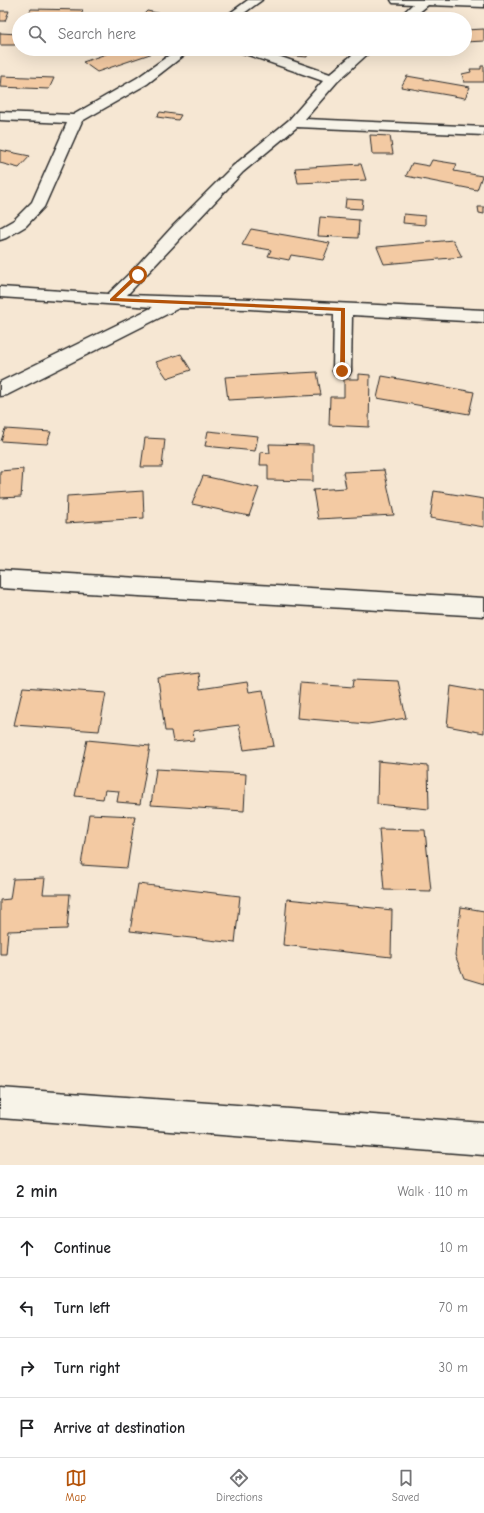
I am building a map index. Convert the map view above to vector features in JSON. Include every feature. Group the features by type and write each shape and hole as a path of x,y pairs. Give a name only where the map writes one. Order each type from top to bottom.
{"street":[{"path":"247,12 256,0"},
{"path":"397,0 484,3"},
{"path":"411,12 425,0"},
{"path":"0,116 76,119 142,81 176,56"},
{"path":"273,56 332,79"},
{"path":"112,300 138,275 180,228 238,169 294,124 332,79 360,56"},
{"path":"0,235 20,223 39,204 76,119"},
{"path":"294,124 484,131"},
{"path":"0,292 112,300 484,316"},
{"path":"0,390 176,302"},
{"path":"342,371 343,309"},
{"path":"0,579 484,607"},
{"path":"0,1103 484,1139"}],"building":[{"path":"31,9 83,10 82,12 30,12"},
{"path":"0,11 9,11 5,21 0,21"},
{"path":"484,29 484,41 472,42 472,30"},
{"path":"0,33 12,34 12,45 0,45"},
{"path":"100,56 144,56 97,72 83,62"},
{"path":"481,66 484,66 484,82 464,82 462,74 471,72 470,69 481,69"},
{"path":"1,76 54,78 49,89 0,87"},
{"path":"407,76 470,87 465,98 401,87"},
{"path":"160,112 181,115 178,120 157,117"},
{"path":"370,135 390,136 393,154 372,154"},
{"path":"0,150 30,156 19,168 0,163"},
{"path":"432,160 457,164 454,171 482,176 477,190 406,176 412,163 429,166"},
{"path":"361,164 366,180 298,183 295,168"},
{"path":"346,199 363,200 362,209 345,208"},
{"path":"478,207 484,207 484,214 479,213"},
{"path":"404,214 425,216 425,225 403,223"},
{"path":"320,217 359,220 358,238 318,236"},
{"path":"251,229 330,243 323,260 291,255 289,260 268,256 271,250 242,245"},
{"path":"453,240 462,257 384,264 377,247"},
{"path":"181,354 191,370 167,378 156,362"},
{"path":"317,372 321,395 228,400 225,377"},
{"path":"359,374 370,375 369,427 329,425 330,397 344,397 344,379 359,379"},
{"path":"382,376 474,392 469,414 377,398"},
{"path":"5,429 51,432 47,444 1,441"},
{"path":"208,431 258,436 255,451 205,446"},
{"path":"145,438 165,439 162,467 141,467"},
{"path":"269,444 313,445 313,481 268,480 268,465 260,465 261,452 270,453"},
{"path":"23,469 21,497 0,498 0,471"},
{"path":"384,470 394,515 318,519 313,490 346,488 343,472"},
{"path":"203,476 259,488 249,516 192,504"},
{"path":"143,491 144,518 66,523 67,496"},
{"path":"434,491 484,499 484,527 430,518"},
{"path":"198,673 200,689 247,682 249,692 263,690 274,746 244,750 239,725 193,731 194,740 173,742 171,731 165,731 158,678"},
{"path":"354,679 398,681 406,718 368,724 297,718 300,683 353,687"},
{"path":"451,686 484,692 484,733 447,726"},
{"path":"23,687 106,693 99,731 14,725"},
{"path":"87,740 150,746 140,804 117,802 119,791 105,790 103,799 75,796"},
{"path":"378,761 428,766 429,809 377,804"},
{"path":"156,769 246,774 244,811 151,805"},
{"path":"89,814 135,816 127,868 81,865"},
{"path":"379,829 425,830 431,891 384,890"},
{"path":"45,878 43,894 70,894 67,929 8,931 6,954 0,954 0,900 10,899 13,879"},
{"path":"138,884 240,896 235,943 130,931"},
{"path":"287,899 392,910 391,957 283,945"},
{"path":"461,907 484,911 484,984 464,978 455,955"}],"route":[{"path":"138,275 112,300 250,304 343,309 342,371"}]}
